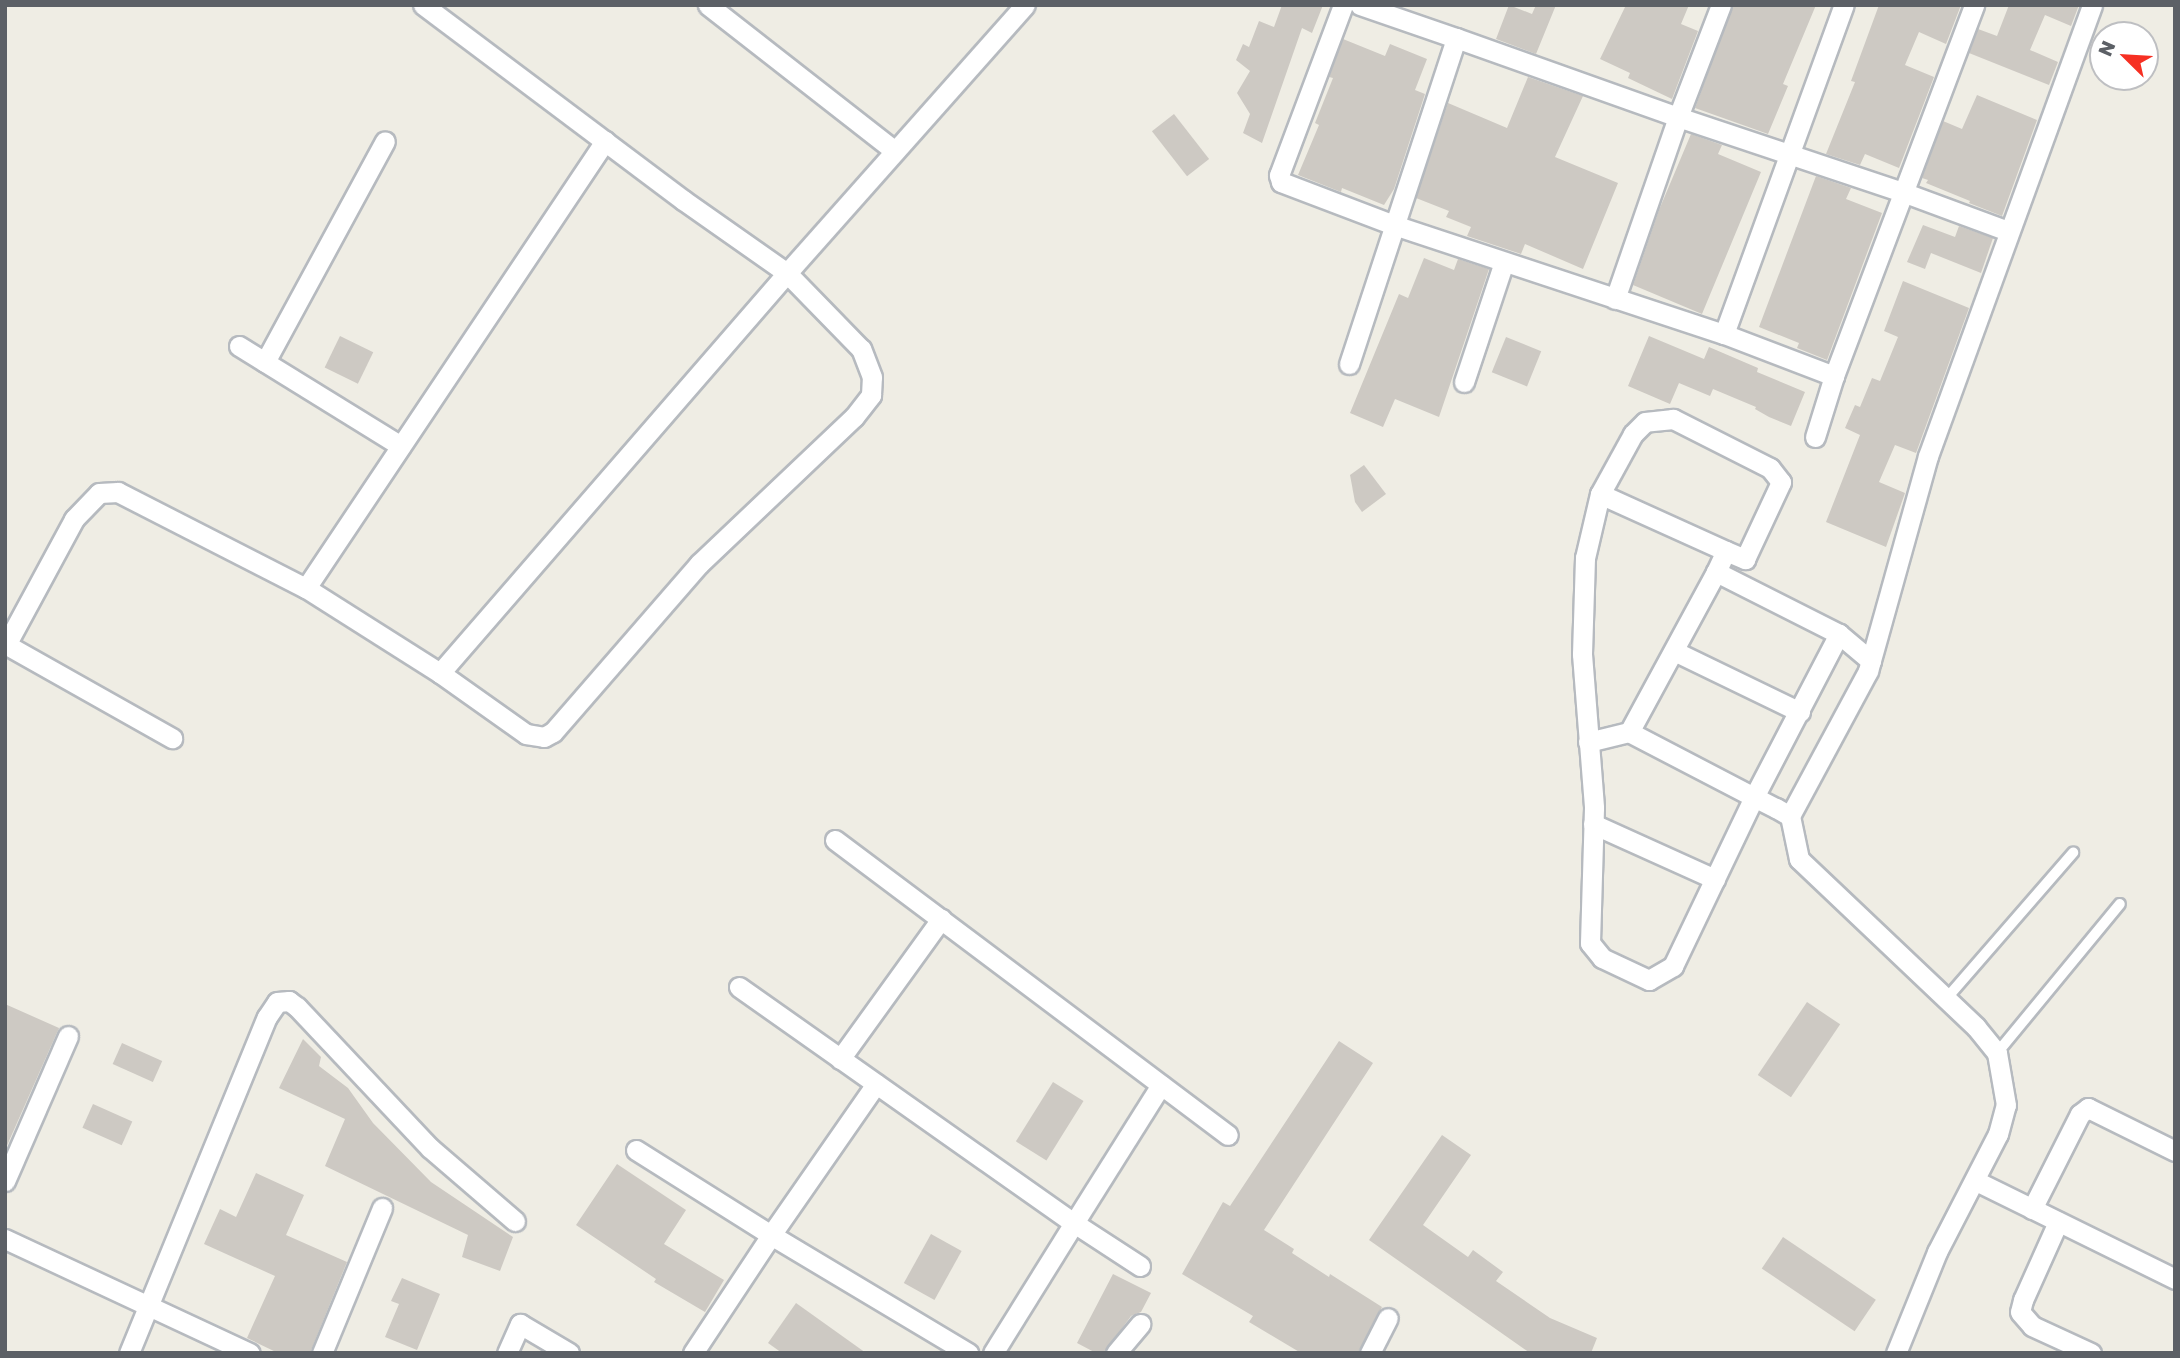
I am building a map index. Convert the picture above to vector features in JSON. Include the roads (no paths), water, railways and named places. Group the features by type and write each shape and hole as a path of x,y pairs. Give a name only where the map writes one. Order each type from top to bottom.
{"street":[{"path":"172,738 6,645 74,519 99,493 118,492 306,588 440,673 526,734 544,737 553,732 699,564 854,417 870,395 872,377 861,349 787,273 423,5"},
{"path":"708,5 895,151"},
{"path":"440,673 787,273 1025,5"},
{"path":"1343,5 1279,175 1281,182 1287,187 1724,334 1834,376"},
{"path":"1360,5 2008,231"},
{"path":"1615,299 1678,117 1721,5"},
{"path":"1724,334 1844,5"},
{"path":"1815,437 1834,376 1974,5"},
{"path":"1896,1353 1937,1252 1998,1134 2006,1105 1997,1053 1946,999 1799,859 1790,816 1871,661 1928,456 2092,5"},
{"path":"1349,364 1397,226 1456,38"},
{"path":"265,362 385,141"},
{"path":"306,588 605,141"},
{"path":"1464,382 1504,262"},
{"path":"239,346 401,446"},
{"path":"1601,494 1745,559 1781,482 1770,468 1673,419 1645,422 1633,434 1601,494 1585,558 1582,654 1593,824 1590,943 1602,958 1649,980 1673,966 1754,797 1839,634"},
{"path":"1629,732 1726,551"},
{"path":"1716,572 1839,634 1871,661"},
{"path":"1674,651 1800,712"},
{"path":"1588,742 1629,732 1790,816"},
{"path":"1593,824 1715,879"},
{"path":"835,840 1228,1135"},
{"path":"840,1059 941,919"},
{"path":"739,987 1074,1223 1140,1265"},
{"path":"128,1353 267,1017 277,1002 289,1001 297,1007 430,1149 515,1221"},
{"path":"5,1181 68,1036"},
{"path":"693,1353 876,1084"},
{"path":"993,1353 1161,1085"},
{"path":"2032,1209 2080,1114 2088,1108 2175,1152"},
{"path":"636,1150 968,1353"},
{"path":"1976,1181 2175,1279"},
{"path":"322,1353 382,1208"},
{"path":"2058,1222 2020,1312 2032,1326 2091,1353"},
{"path":"5,1239 149,1303 250,1353"},
{"path":"1370,1353 1388,1318"},
{"path":"507,1353 520,1324 569,1353"},
{"path":"1116,1353 1140,1324"}],"lane":[{"path":"1946,999 2073,853"},
{"path":"1997,1053 2120,904"}]}
